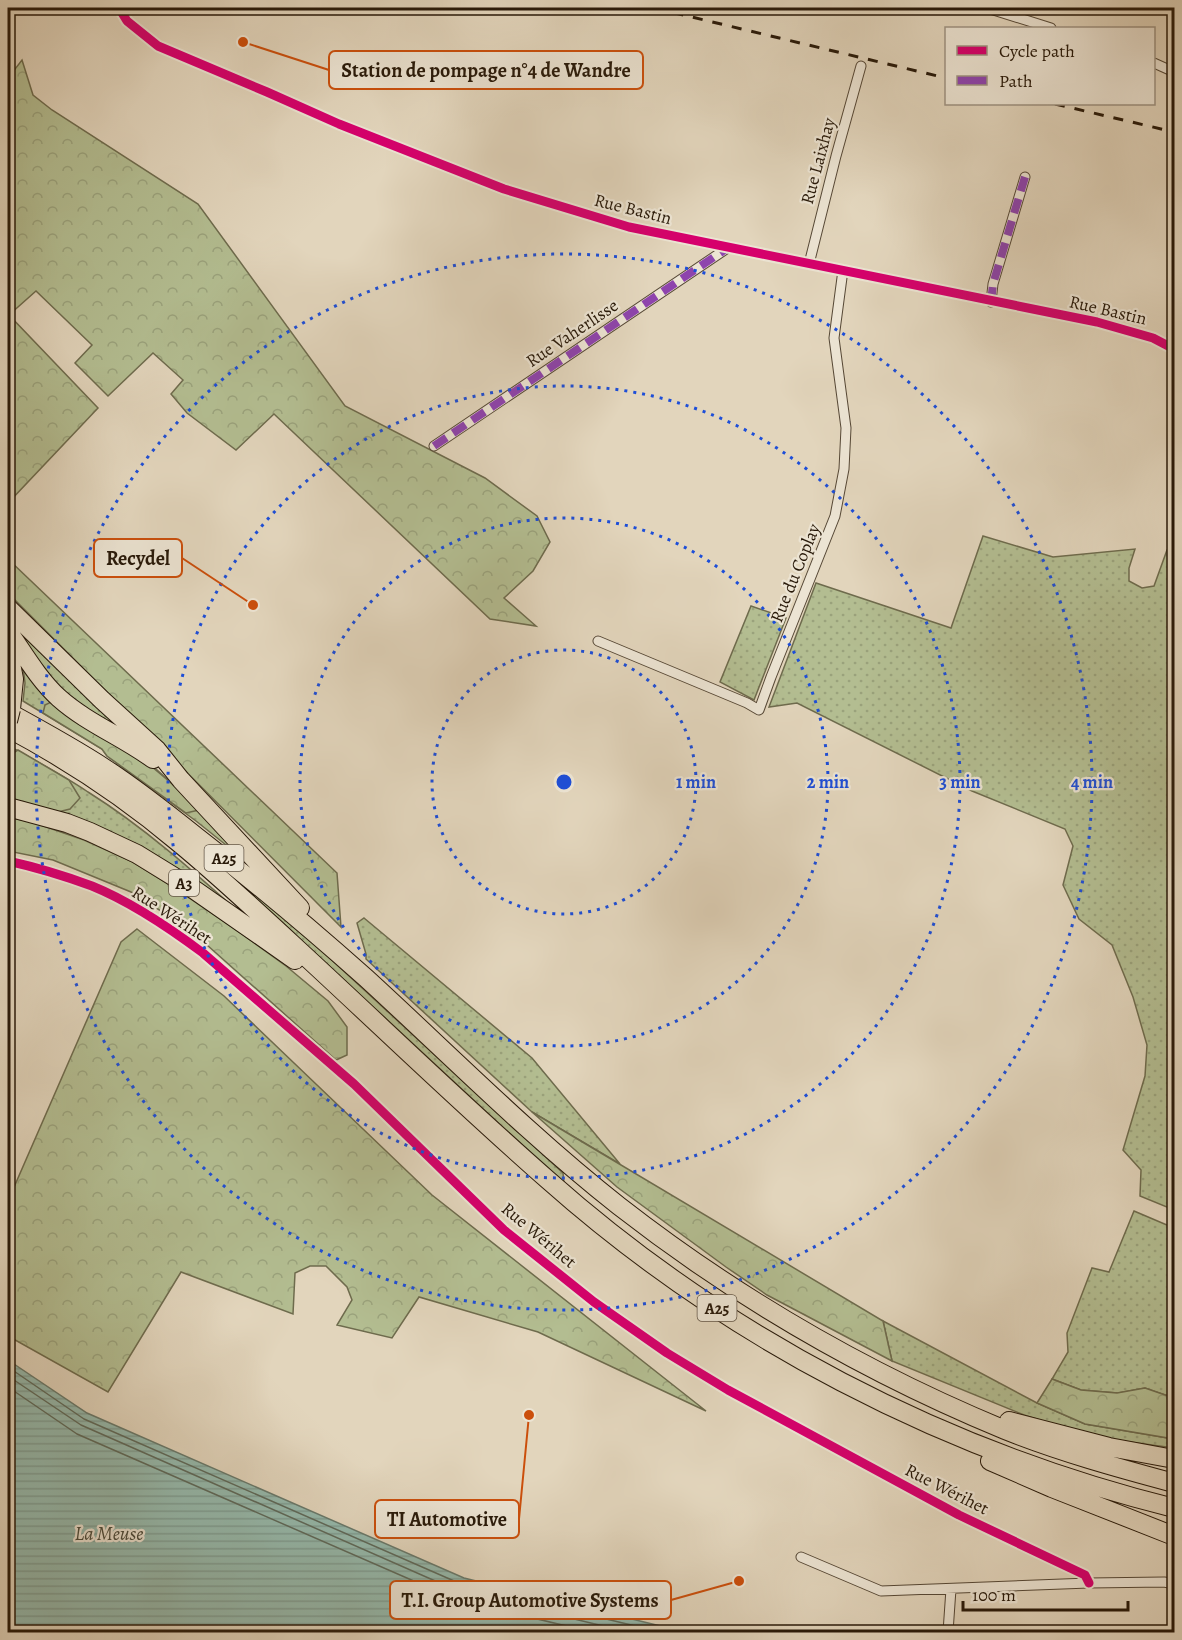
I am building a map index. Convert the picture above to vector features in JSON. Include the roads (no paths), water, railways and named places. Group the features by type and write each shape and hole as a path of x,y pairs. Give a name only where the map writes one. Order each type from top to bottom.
{"highway":[{"path":"8,608 157,750 181,780 295,902 341,956"},
{"path":"8,632 58,697 81,715 142,751 181,780"},
{"path":"8,648 14,671 8,721"},
{"name":"A25","path":"8,712 104,767 143,794 252,879 341,956 541,1140 618,1205 746,1296 798,1328 894,1379 1007,1431 1174,1483"},
{"name":"A25","path":"8,728 99,783 154,822 229,886 545,1178 600,1225 707,1302 778,1346 850,1386 938,1428 1041,1468 1174,1508"},
{"path":"8,736 50,752"},
{"name":"A3","path":"8,807 67,823 137,854 189,886 343,991"},
{"name":"A25","path":"974,1416 1023,1424 1109,1447 1174,1459"},
{"name":"A25","path":"938,1428 979,1456 1052,1488 1174,1536"}],"street":[{"name":"Rue Bastin","path":"119,8 127,21 158,46 339,124 504,189 629,227 1097,322 1153,338 1174,349"},
{"path":"987,8 1048,27"},
{"path":"1155,63 1174,72"},
{"name":"Rue Laixhay","path":"809,264 861,66"},
{"path":"991,302 993,284 1025,177"},
{"name":"Rue Vaherlisse","path":"434,446 729,247"},
{"name":"Rue du Coplay","path":"598,641 759,710 835,516 844,469 846,428 834,338 843,270"},
{"name":"Rue Wérihet","path":"8,861 92,886 183,937 354,1084 504,1230 594,1302 667,1353 728,1390 959,1515 1085,1575 1089,1583"},
{"path":"801,1557 881,1591 1089,1583 1164,1582 1174,1584"},
{"path":"948,1632 951,1589"}],"water":[{"name":"La Meuse","path":"8,1360 87,1413 464,1578 685,1632 8,1632"}],"railway":[{"path":"654,8 945,78"},
{"path":"1059,105 1174,132"}],"place":[{"name":"Station de pompage n°4 de Wandre","path":"243,42"},
{"name":"Recydel","path":"253,605"},
{"name":"TI Automotive","path":"529,1415"},
{"name":"T.I. Group Automotive Systems","path":"739,1581"}]}
